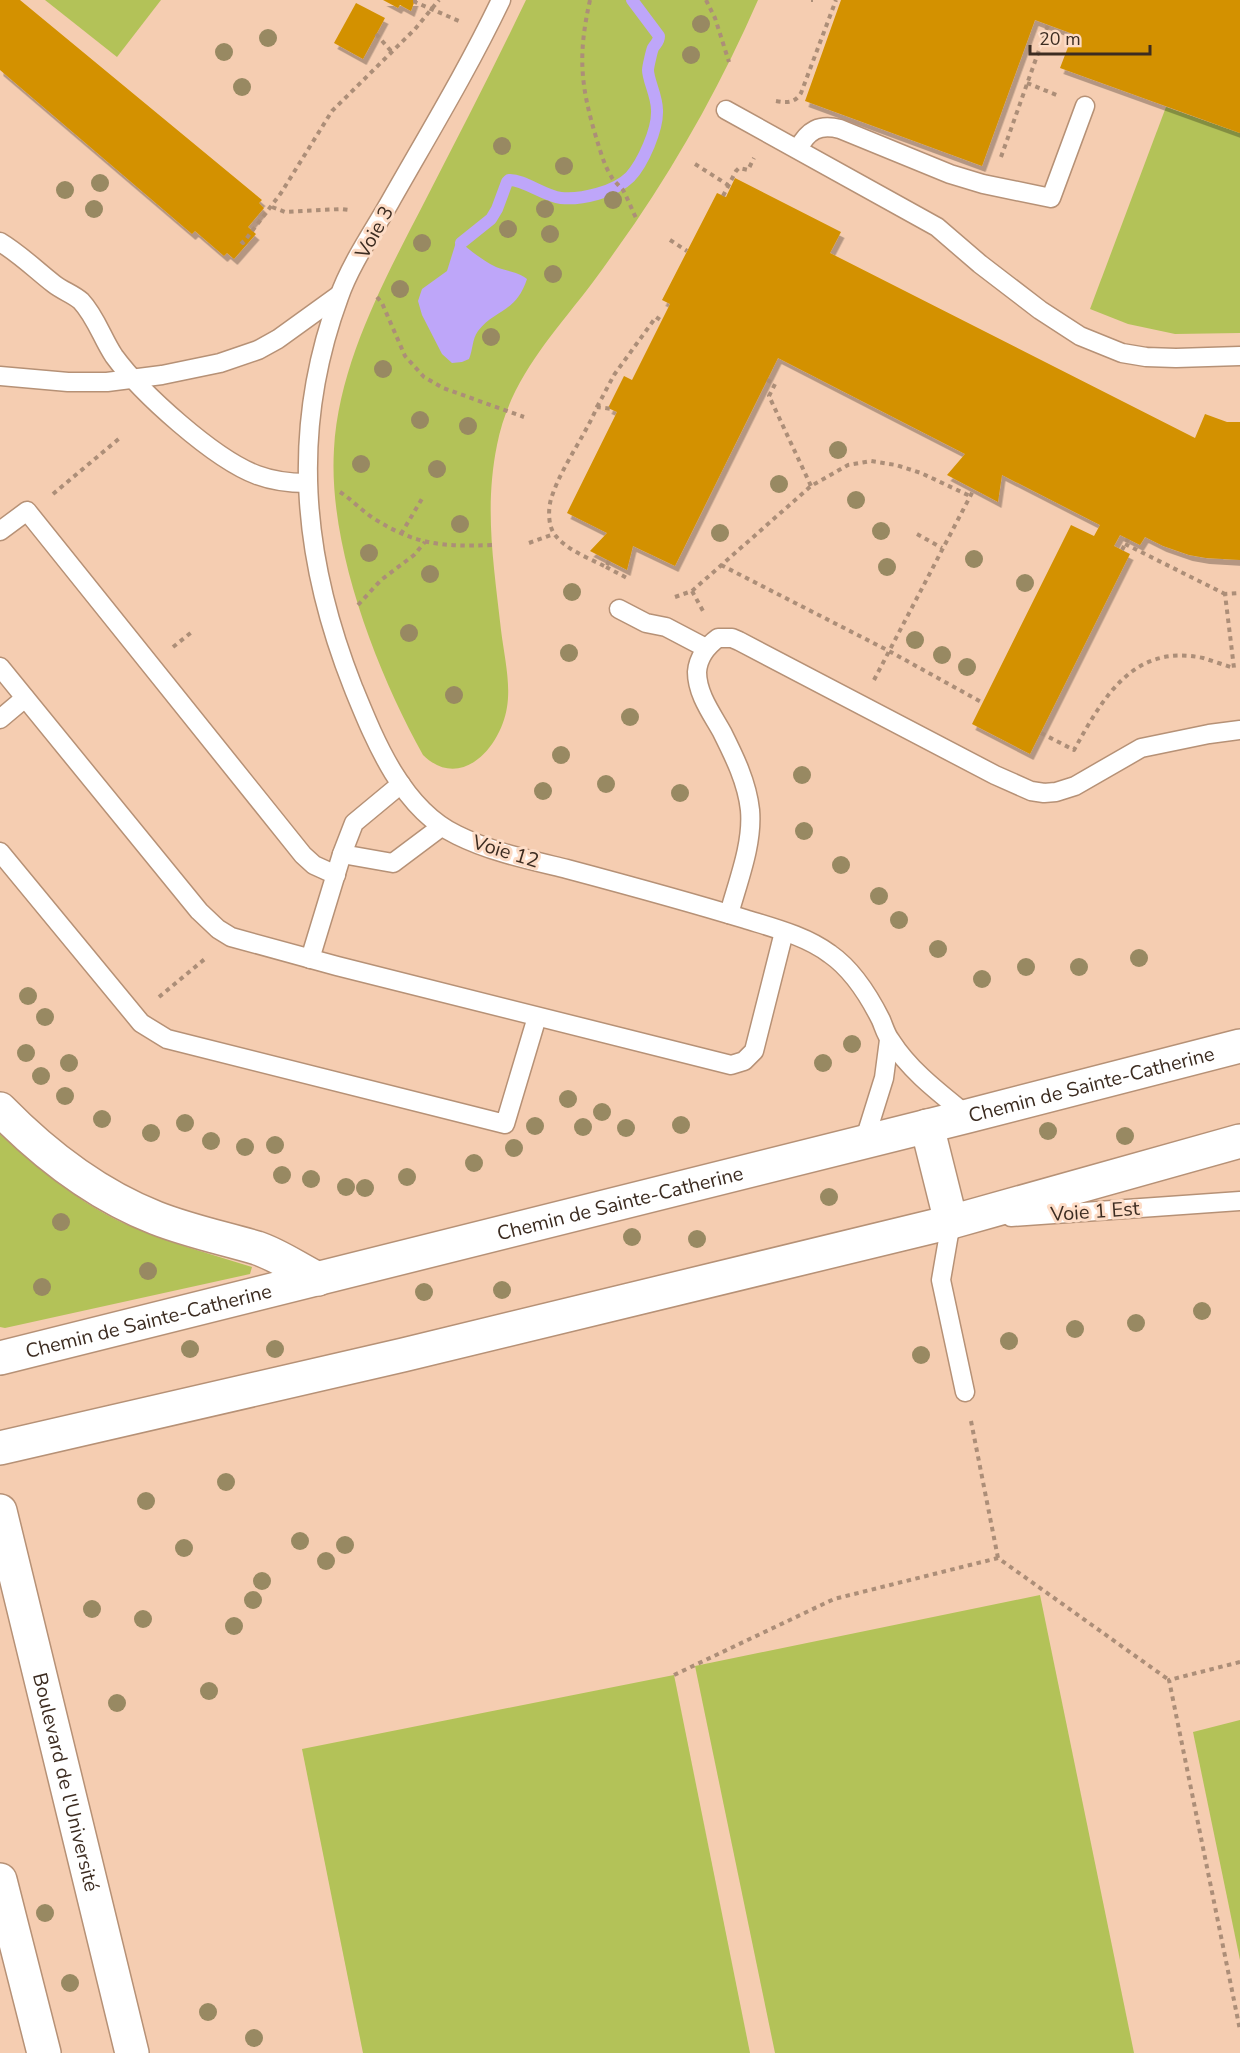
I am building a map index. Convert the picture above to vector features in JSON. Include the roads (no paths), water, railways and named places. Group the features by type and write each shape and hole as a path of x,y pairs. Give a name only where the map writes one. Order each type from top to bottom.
{"main road":[{"name":"Chemin de Sainte-Catherine","path":"0,1358 1240,1046"},
{"path":"0,1109 52,1158 85,1182 122,1203 190,1230 259,1249 318,1279"},
{"path":"927,1126 951,1222"},
{"path":"0,1448 403,1355 951,1222 1240,1140"},
{"name":"Boulevard de l'Université","path":"0,1511 132,2053"},
{"path":"0,1880 44,2053"}],"lane":[{"name":"Voie 3","path":"307,483 310,411 339,295 457,84 501,0"},
{"path":"798,149 809,132 828,126 950,174 1051,198 1085,106"},
{"path":"726,110 937,227 980,264 1040,310 1080,336 1122,353 1146,357 1240,356"},
{"path":"0,242 81,302 92,315 114,356 179,423 236,465 264,477 307,483"},
{"path":"0,376 91,383 135,380 220,363 258,350 278,339 339,295"},
{"name":"Voie 12","path":"307,483 315,557 337,644 377,741 401,784 424,812 441,827 484,846 729,914 784,932 822,949 845,966 865,992 881,1019 889,1040 918,1073 968,1116"},
{"path":"0,531 27,511 303,855 314,865 336,875"},
{"path":"619,609 646,623 666,627 706,648"},
{"path":"729,914 748,840 750,807 743,777 705,701 699,684 698,667 706,648 718,638 732,638 739,641 994,775 1021,788 1038,792 1056,792 1075,786 1141,748 1240,730"},
{"path":"0,667 192,903 218,929 231,937 721,1064 737,1064 750,1057 757,1044 784,932"},
{"path":"0,719 25,698"},
{"path":"310,958 354,822 401,784"},
{"path":"342,854 393,863 441,827"},
{"path":"0,852 141,1023 152,1032 167,1039 505,1124 537,1017"},
{"path":"864,1142 884,1078 889,1040"},
{"name":"Voie 1 Est","path":"951,1222 1240,1201"},
{"path":"951,1222 941,1280 965,1392"}],"waterway":[{"path":"461,243 491,219 509,180 521,182 554,197 578,198 616,187 635,171 649,145 657,118 657,105 648,70 652,49 659,36 632,0"}]}
